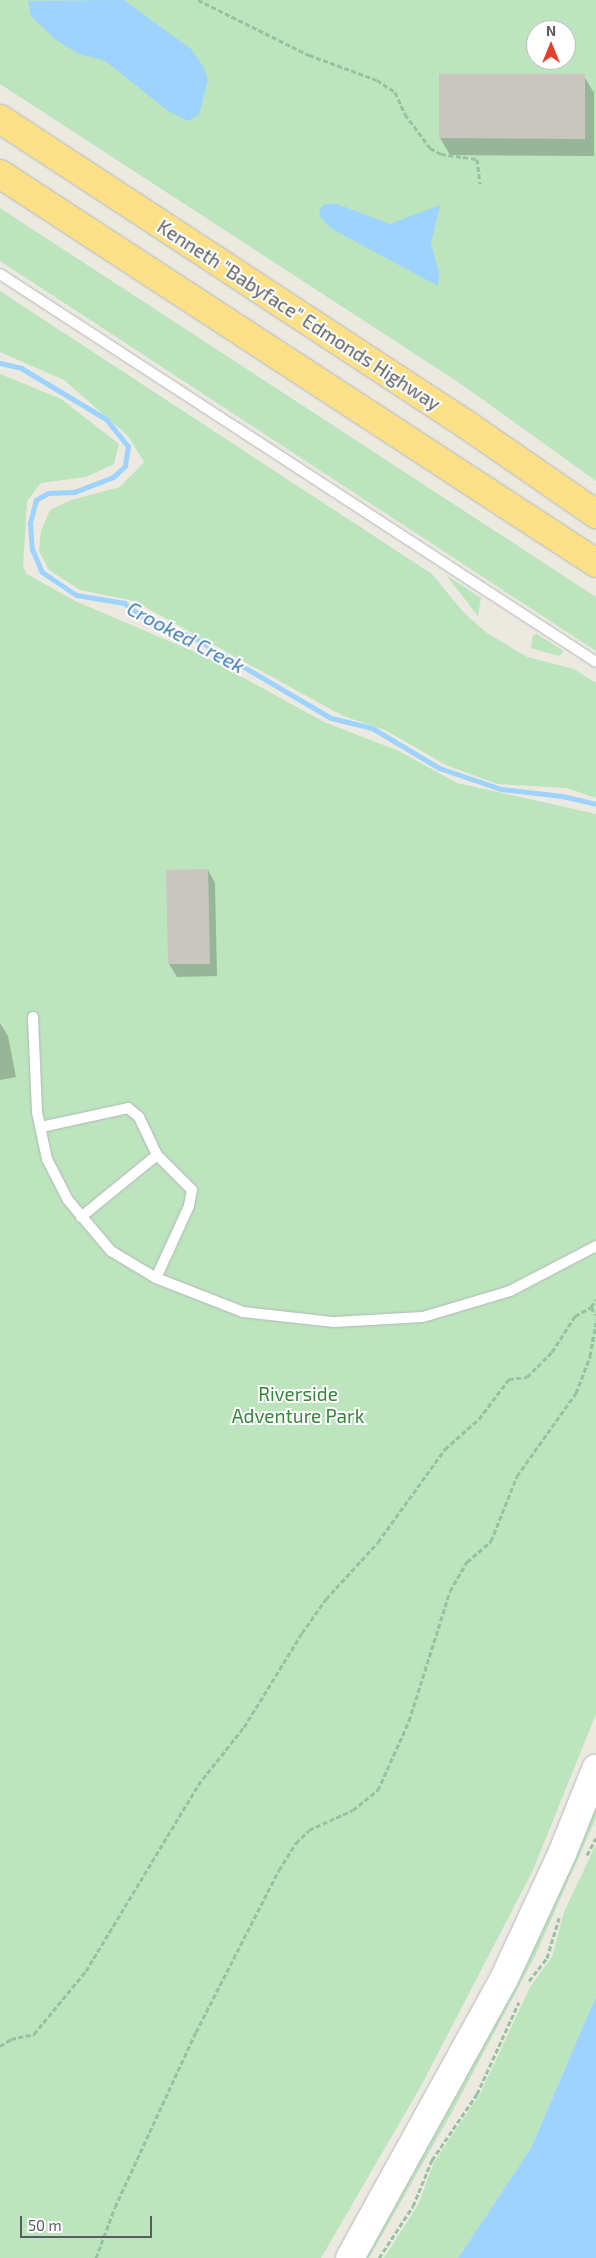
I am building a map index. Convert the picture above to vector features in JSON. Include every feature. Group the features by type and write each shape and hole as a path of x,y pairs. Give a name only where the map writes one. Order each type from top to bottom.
{"highway":[{"name":"Kenneth \"Babyface\" Edmonds Highway","path":"0,119 459,420 596,514"},
{"path":"0,174 596,564"}],"street":[{"path":"350,2258 503,1981 562,1854 596,1769"}],"lane":[{"path":"0,274 596,662"},
{"path":"33,1016 34,1064 40,1127 47,1159 68,1200 111,1251 156,1278 243,1312 334,1322 423,1317 510,1291 596,1246"},
{"path":"40,1127 128,1108 140,1118 157,1155 192,1190 189,1206 156,1278"},
{"path":"81,1217 157,1155"}],"path":[{"path":"198,0 308,55 378,80 395,92 405,114 430,148 441,154 477,159 480,184"},
{"path":"0,2046 11,2039 34,2034 86,1971 198,1785 244,1728 302,1633 326,1600 378,1542 439,1456 479,1419 509,1379 527,1377 552,1352 575,1316 590,1307 596,1300"},
{"path":"590,1307 596,1315"},
{"path":"96,2258 115,2207 196,2032 278,1870 296,1842 309,1830 353,1810 378,1790 409,1721 450,1591 467,1562 491,1541 517,1476 576,1393 590,1356 596,1323"},
{"path":"583,1865 596,1838"},
{"path":"528,1983 547,1958 561,1910"},
{"path":"379,2258 413,2206 432,2160 477,2094 520,1999"}],"green space":[{"path":"0,0 596,0 596,481 458,382 0,84"},
{"path":"0,208 596,597 596,651 0,261"},
{"path":"0,291 432,574 464,613 487,633 527,657 574,669 596,683 596,798 567,788 497,784 446,765 385,730 343,716 134,601 80,590 49,570 39,551 41,531 50,510 71,500 120,487 144,462 128,436 64,380 0,352"},
{"name":"Riverside Adventure Park","path":"0,374 61,399 119,444 114,464 86,477 41,483 27,501 23,567 27,574 75,601 202,655 324,722 399,751 457,783 596,814 596,1714 533,1870 421,2086 321,2258 0,2258"},
{"path":"446,575 481,598 478,616"},
{"path":"537,634 564,651 559,656 531,648 533,635"},
{"path":"596,1806 596,1818 535,1956 452,2112 369,2258 364,2258 545,1918"},
{"path":"596,1844 596,1996 531,2148 458,2258 384,2258 418,2205 434,2162 480,2094 530,1987 552,1957 564,1912"}],"water":[{"path":"124,0 191,49 203,66 208,80 199,115 188,121 168,111 104,60 79,54 56,40 31,16 28,1"},
{"path":"325,204 337,204 390,224 440,205 431,244 439,273 438,286 332,229 321,218 319,210"},
{"path":"596,1996 596,2258 458,2258 531,2148"}],"building":[{"path":"439,74 585,74 585,139 439,138"},
{"path":"208,869 210,964 168,964 166,870"}],"waterway":[{"name":"Crooked Creek","path":"0,363 21,368 106,419 128,446 125,466 113,477 74,492 48,493 36,500 30,523 32,549 42,572 76,595 124,603 152,624 191,636 331,718 372,728 439,768 501,789 562,796 596,804"}]}
